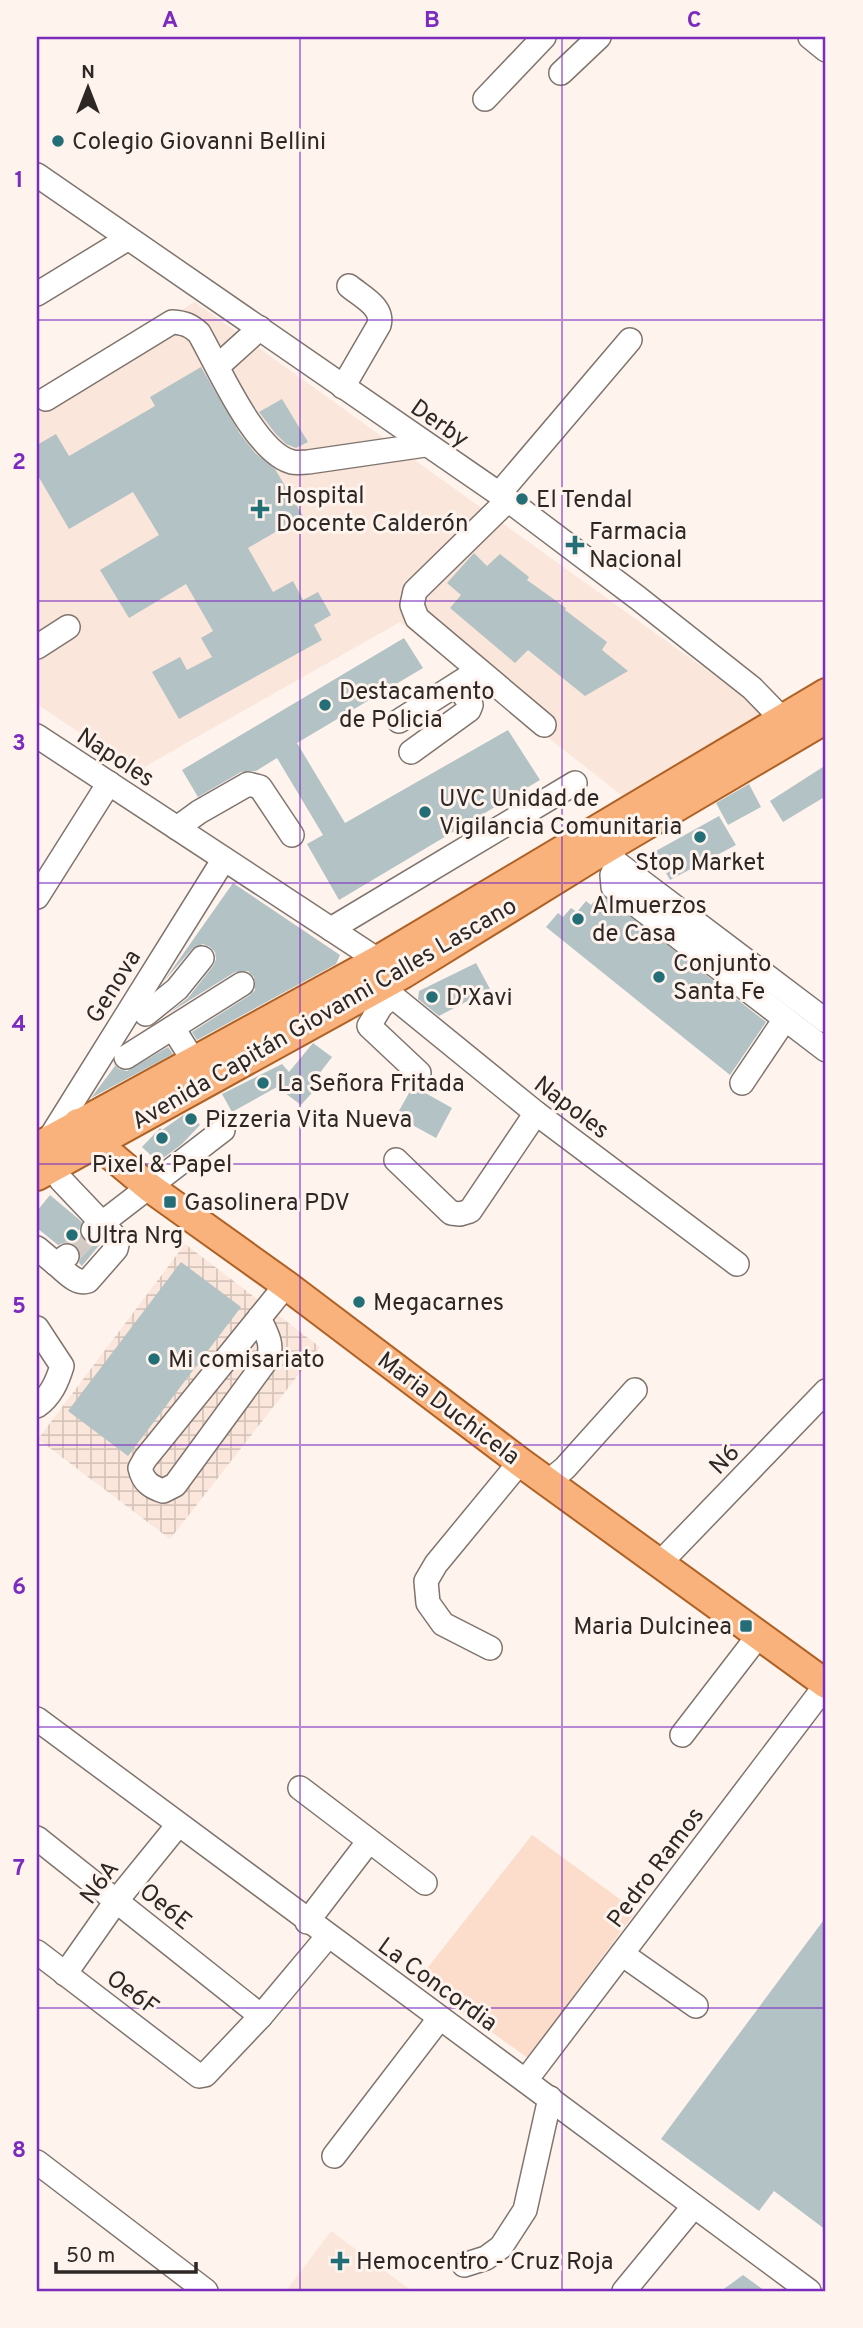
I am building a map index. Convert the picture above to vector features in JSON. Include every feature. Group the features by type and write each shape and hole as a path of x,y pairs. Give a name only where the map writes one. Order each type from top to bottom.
{"main road":[{"name":"Avenida Capitán Giovanni Calles Lascano","path":"43,1158 86,1133 383,981 609,857 790,726 826,693"},
{"name":"Avenida Capitán Giovanni Calles Lascano","path":"86,1133 193,1060 383,981 790,726 826,719"},
{"name":"Maria Duchicela","path":"86,1133 149,1187 286,1285 520,1462 826,1685"}],"street":[{"path":"485,99 544,37"},
{"path":"561,73 599,37"},
{"name":"Derby","path":"37,175 503,497 752,688 790,726"},
{"path":"37,294 127,239"},
{"path":"343,387 381,318 379,310 349,286"},
{"path":"46,399 173,322 191,325 199,334 264,444 291,462 308,462 425,445"},
{"path":"218,366 260,328"},
{"path":"544,725 417,618 412,605 415,591 503,497 630,340"},
{"path":"37,647 68,627"},
{"path":"399,721 478,670"},
{"path":"411,752 469,710 471,705 457,685"},
{"name":"Napoles","path":"37,736 331,929 383,981 536,1113 737,1264"},
{"path":"37,897 110,783"},
{"path":"331,929 575,783"},
{"path":"177,828 248,784 260,787 292,835"},
{"path":"609,857 613,887 826,1050"},
{"path":"609,857 826,1021"},
{"name":"Genova","path":"43,1158 224,859"},
{"path":"146,1014 177,989 202,958"},
{"path":"383,981 381,1006 369,1026 419,1073"},
{"path":"126,1057 242,984"},
{"path":"177,989 196,1013"},
{"path":"742,1083 785,1019"},
{"path":"173,1028 193,1060"},
{"path":"396,1160 451,1213 470,1211 536,1113"},
{"path":"97,1226 223,1130"},
{"path":"37,1248 62,1259 76,1280 83,1283 88,1281 116,1249 118,1243 118,1240 97,1226 43,1158"},
{"path":"259,1318 270,1341 268,1358 175,1485 163,1491 154,1488 141,1475 140,1468 145,1459 259,1318 286,1285"},
{"path":"37,1328 62,1366 47,1398 37,1406"},
{"path":"548,1482 565,1468 635,1390"},
{"name":"N6","path":"660,1563 826,1391"},
{"path":"490,1648 443,1624 428,1603 426,1581 436,1564 520,1462"},
{"path":"682,1735 759,1635"},
{"name":"Pedro Ramos","path":"526,2080 826,1685"},
{"name":"La Concordia","path":"37,1719 307,1922 526,2080 809,2291"},
{"path":"300,1788 425,1884"},
{"name":"N6A","path":"65,1974 117,1900 178,1825"},
{"name":"Oe6E","path":"37,1838 261,2016"},
{"path":"307,1922 369,1841"},
{"path":"261,2016 328,1936"},
{"name":"Oe6F","path":"37,1952 197,2075 205,2075 261,2016"},
{"path":"622,1954 696,2006"},
{"path":"334,2156 439,2019"},
{"path":"464,2264 486,2258 501,2247 525,2210 550,2098"},
{"path":"37,2162 206,2291"},
{"path":"624,2291 694,2206"}],"shaded area":[{"name":"Hospital Docente Calderón","path":"195,302 765,712 624,797 400,622 137,771 37,704 37,395"},
{"path":"185,1244 320,1347 170,1539 38,1439"},
{"path":"532,1835 636,1911 528,2058 418,1980"},
{"name":"Hemocentro - Cruz Roja","path":"331,2231 412,2291 286,2291"}],"building":[{"name":"Hospital Docente Calderón","path":"201,367 240,434 255,453 275,469 303,516 248,548 273,592 293,581 303,600 318,592 331,615 314,625 322,640 179,719 152,672 180,657 187,670 212,657 201,638 213,631 186,584 129,618 100,570 159,535 133,492 69,529 37,474 37,445 56,434 69,456 155,406 150,397"},
{"path":"282,399 308,442 296,448 286,444 259,412"},
{"path":"474,553 487,566 500,554 529,577 527,580 607,642 602,650 628,671 585,696 528,650 515,663 450,608 461,595 447,583"},
{"path":"404,638 423,668 297,743 345,823 508,730 540,780 339,900 307,844 323,835 277,758 256,771 241,772 198,797 182,770"},
{"path":"826,765 826,796 783,822 770,801"},
{"path":"749,784 761,807 728,825 716,803"},
{"path":"719,816 736,845 670,880 654,852"},
{"path":"233,883 340,955 336,964 197,1040 192,1032 255,990 254,977 248,971 235,972 169,1013 188,998 213,966 215,952 203,944 192,949 164,981"},
{"name":"Conjunto Santa Fe","path":"601,893 766,1022 730,1075 546,927 558,913 563,917 571,908 577,912 586,901 591,905"},
{"path":"476,963 490,989 439,1016 418,999 419,991"},
{"path":"313,1043 332,1057 313,1082 318,1086 301,1105 277,1087 232,1112 222,1094 282,1064 289,1072"},
{"path":"168,1047 173,1054 91,1098 115,1066 113,1063 119,1069 127,1071"},
{"path":"413,1086 452,1108 436,1138 396,1116"},
{"path":"189,1111 200,1125 182,1144 158,1162 142,1147 160,1128 162,1130"},
{"name":"Ultra Nrg","path":"50,1195 82,1222 79,1231 82,1239 88,1243 101,1243 82,1266 79,1263 81,1255 78,1247 66,1242 58,1245 37,1228 37,1211"},
{"name":"Mi comisariato","path":"181,1262 241,1307 128,1456 68,1411"},
{"path":"826,1917 826,2230 774,2191 759,2211 661,2139"},
{"path":"743,2275 765,2291 721,2291"}],"tunnel":[{"path":"69,1254 93,1230"}],"place":[{"name":"Colegio Giovanni Bellini","path":"58,141"},
{"name":"El Tendal","path":"522,499"},
{"name":"Hospital Docente Calderón","path":"260,509"},
{"name":"Farmacia Nacional","path":"575,545"},
{"name":"Destacamento de Policia","path":"325,705"},
{"name":"UVC Unidad de Vigilancia Comunitaria","path":"425,812"},
{"name":"Stop Market","path":"700,837"},
{"name":"Almuerzos de Casa","path":"578,919"},
{"name":"Conjunto Santa Fe","path":"659,977"},
{"name":"D'Xavi","path":"432,997"},
{"name":"La Señora Fritada","path":"263,1083"},
{"name":"Pizzeria Vita Nueva","path":"191,1119"},
{"name":"Pixel & Papel","path":"162,1138"},
{"name":"Gasolinera PDV","path":"170,1202"},
{"name":"Ultra Nrg","path":"72,1235"},
{"name":"Megacarnes","path":"359,1302"},
{"name":"Mi comisariato","path":"154,1359"},
{"name":"Maria Dulcinea","path":"746,1626"},
{"name":"Hemocentro - Cruz Roja","path":"340,2261"}]}
